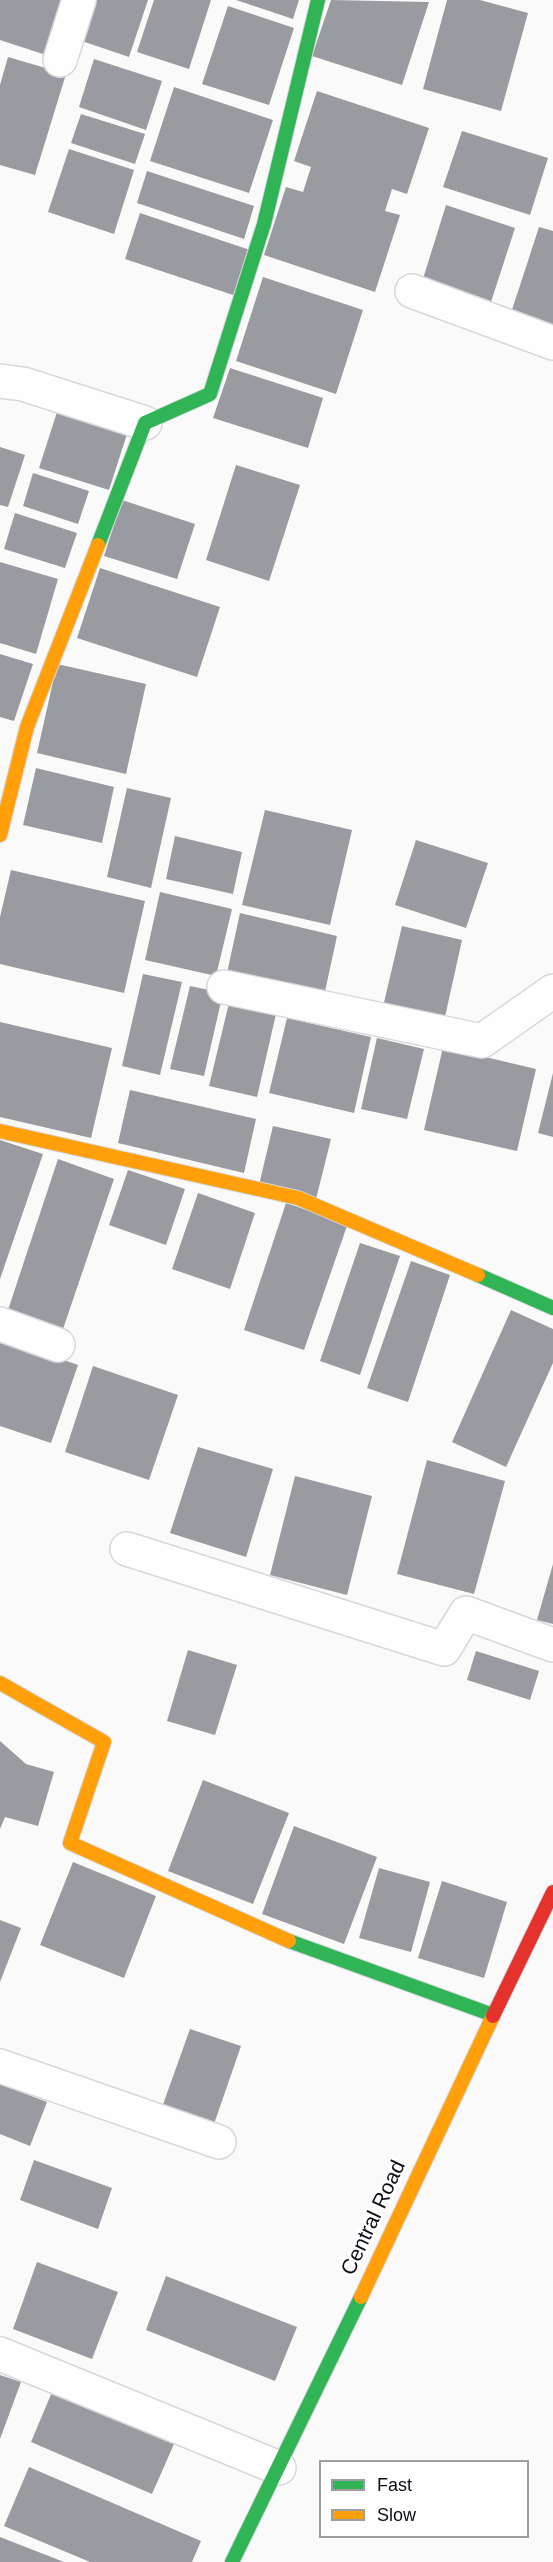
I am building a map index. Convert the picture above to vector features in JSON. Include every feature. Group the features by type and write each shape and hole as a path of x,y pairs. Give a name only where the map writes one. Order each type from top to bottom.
{"street":[{"path":"60,60 79,0"},
{"path":"0,381 23,384 145,423 210,394 264,224 318,0"},
{"path":"412,291 553,343"},
{"path":"0,835 27,727 145,423"},
{"path":"224,987 482,1041 553,991"},
{"path":"0,1131 298,1198 553,1308"},
{"path":"0,1324 58,1345"},
{"path":"127,1549 444,1649 466,1613 553,1645"},
{"path":"0,1683 104,1742 70,1843 281,1938 492,2015"},
{"name":"Central Road","path":"232,2562 279,2468 492,2015 553,1892"},
{"path":"0,2066 219,2142"},
{"path":"0,2354 279,2468"}],"building":[{"path":"0,0 68,0 49,56 0,40"},
{"path":"89,0 148,0 129,57 76,39"},
{"path":"154,0 211,0 189,69 137,52"},
{"path":"236,0 299,0 293,19"},
{"path":"331,0 429,2 402,85 312,56"},
{"path":"447,0 480,0 528,13 501,111 423,89"},
{"path":"228,6 294,28 269,105 202,84"},
{"path":"8,57 66,74 35,175 0,165 0,85"},
{"path":"94,59 162,81 146,130 79,107"},
{"path":"174,87 273,120 249,193 150,161"},
{"path":"317,91 429,128 407,194 392,189 385,211 400,215 375,292 264,255 286,187 303,192 311,167 294,161"},
{"path":"81,114 145,134 135,164 71,143"},
{"path":"462,131 548,158 530,215 443,187"},
{"path":"69,149 134,170 114,234 48,212"},
{"path":"147,171 254,206 244,239 137,203"},
{"path":"446,205 515,228 490,305 422,282"},
{"path":"140,213 250,250 236,296 125,259"},
{"path":"539,227 553,231 553,330 510,316"},
{"path":"263,277 363,310 336,394 236,361"},
{"path":"230,368 323,398 308,448 213,418"},
{"path":"58,409 128,431 109,490 39,468"},
{"path":"0,447 25,455 8,507 0,505"},
{"path":"236,465 300,485 269,581 206,560"},
{"path":"33,473 89,491 78,524 23,506"},
{"path":"122,500 195,524 177,579 104,556"},
{"path":"15,513 77,533 65,568 4,549"},
{"path":"0,562 58,579 36,654 0,643"},
{"path":"100,568 220,607 197,677 77,638"},
{"path":"0,654 33,664 14,721 0,717"},
{"path":"57,664 146,684 126,774 37,753"},
{"path":"36,768 114,787 102,843 23,825"},
{"path":"127,788 171,798 151,888 107,877"},
{"path":"265,810 352,830 330,925 242,905"},
{"path":"175,836 242,852 233,894 166,879"},
{"path":"416,840 488,863 466,928 395,905"},
{"path":"11,870 145,901 124,993 0,964 0,917"},
{"path":"160,892 232,909 216,976 145,960"},
{"path":"240,913 337,936 324,996 227,973"},
{"path":"402,926 462,940 443,1026 382,1011"},
{"path":"143,974 182,982 160,1075 122,1066"},
{"path":"190,986 223,993 204,1076 170,1069"},
{"path":"229,1003 276,1014 257,1097 209,1086"},
{"path":"287,1018 371,1037 354,1113 269,1093"},
{"path":"0,1022 112,1048 91,1138 0,1117"},
{"path":"377,1038 424,1049 407,1119 361,1109"},
{"path":"443,1047 536,1069 517,1151 424,1130"},
{"path":"553,1073 553,1137 538,1133"},
{"path":"130,1090 256,1119 244,1173 118,1143"},
{"path":"273,1126 331,1139 316,1199 259,1185"},
{"path":"0,1140 43,1154 0,1279"},
{"path":"58,1159 114,1179 63,1329 8,1310"},
{"path":"128,1170 185,1189 166,1245 109,1225"},
{"path":"198,1193 255,1213 230,1289 172,1269"},
{"path":"286,1203 348,1223 304,1350 244,1330"},
{"path":"360,1243 400,1256 360,1375 320,1361"},
{"path":"411,1261 450,1275 408,1402 367,1388"},
{"path":"511,1310 553,1329 553,1363 506,1467 452,1442"},
{"path":"0,1338 78,1365 51,1443 0,1426"},
{"path":"93,1366 178,1395 149,1480 65,1452"},
{"path":"198,1447 273,1469 246,1557 170,1533"},
{"path":"427,1460 505,1481 474,1594 397,1574"},
{"path":"295,1476 372,1496 347,1595 270,1575"},
{"path":"553,1564 553,1624 537,1620"},
{"path":"188,1650 237,1665 215,1735 167,1721"},
{"path":"476,1651 539,1671 530,1700 467,1680"},
{"path":"0,1741 26,1764 54,1772 38,1826 5,1817 0,1829"},
{"path":"203,1780 289,1813 253,1904 168,1871"},
{"path":"294,1826 377,1857 344,1944 262,1914"},
{"path":"73,1862 156,1896 124,1978 40,1945"},
{"path":"379,1868 430,1882 411,1952 359,1938"},
{"path":"442,1881 507,1902 484,1978 418,1958"},
{"path":"0,1920 21,1928 0,1982"},
{"path":"190,2029 241,2046 213,2127 161,2110"},
{"path":"0,2084 47,2102 30,2146 0,2134"},
{"path":"34,2160 112,2188 98,2229 20,2200"},
{"path":"37,2262 118,2292 92,2359 13,2329"},
{"path":"166,2276 297,2327 275,2381 146,2330"},
{"path":"0,2375 21,2382 0,2439"},
{"path":"52,2392 174,2444 152,2494 31,2442"},
{"path":"29,2467 201,2541 192,2562 90,2562 4,2526"},
{"path":"0,2537 64,2562 0,2562"}],"traffic: fast":[{"path":"98,545 145,423 210,394 264,224 318,0"},
{"path":"478,1275 553,1308"},
{"path":"289,1941 493,2015"},
{"path":"232,2562 361,2297"}],"traffic: slow":[{"path":"0,835 27,727 98,545"},
{"path":"0,1131 298,1198 478,1275"},
{"path":"0,1683 104,1742 70,1843 289,1941"},
{"path":"361,2297 493,2016"}],"traffic: jam":[{"path":"493,2016 553,1892"}]}
